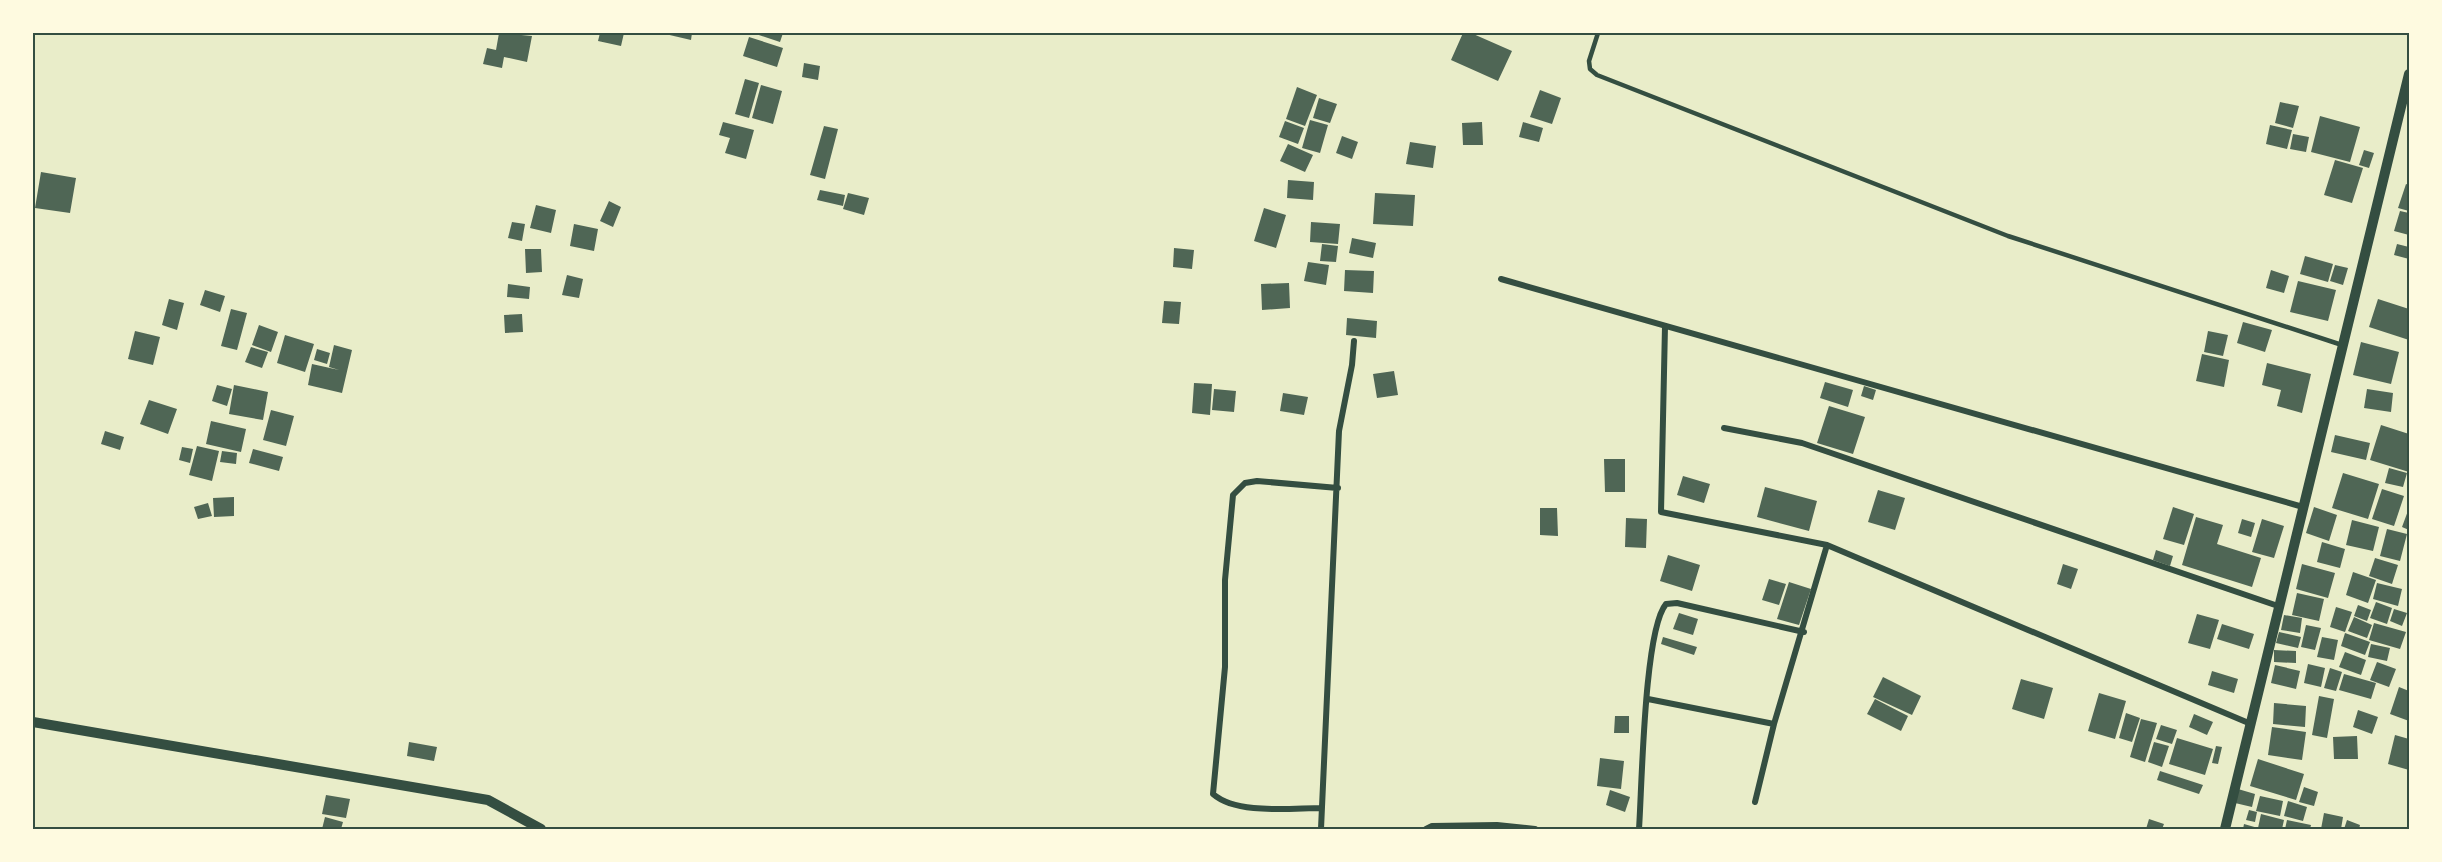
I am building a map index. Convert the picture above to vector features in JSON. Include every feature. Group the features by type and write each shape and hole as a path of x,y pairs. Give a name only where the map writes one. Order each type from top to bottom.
{"street":[{"path":"2225,829 2409,74"},
{"path":"1502,279 2303,507"},
{"path":"1665,326 1660,512 1827,545 2251,724"},
{"path":"1321,829 1339,431 1354,341"},
{"path":"1724,428 1802,443 2278,606"},
{"path":"1322,808 1242,807 1225,802 1213,794 1226,667 1225,580 1233,495 1245,483 1257,481 1338,488"},
{"path":"1755,802 1774,724 1804,632 1827,545"},
{"path":"1639,829 1656,621 1665,604 1677,603 1804,632"},
{"path":"1648,699 1774,724"},
{"path":"33,722 488,800 541,829"},
{"path":"1426,829 1432,826 1497,825 1535,829"}],"lane":[{"path":"1598,33 1589,61 1590,69 1597,75 2008,236 2342,345"}],"building":[{"path":"499,33 532,36 527,62 504,57 502,68 483,64 487,48 496,50"},
{"path":"600,33 624,33 621,46 598,41"},
{"path":"661,33 692,33 691,40"},
{"path":"753,33 783,33 780,42"},
{"path":"1463,33 1471,33 1512,51 1498,81 1451,60"},
{"path":"749,37 783,48 777,67 743,56"},
{"path":"804,63 820,66 818,80 802,77"},
{"path":"745,79 759,83 749,118 735,114"},
{"path":"761,85 782,91 773,124 752,118"},
{"path":"1297,87 1317,95 1305,126 1286,119"},
{"path":"1540,90 1561,98 1552,124 1530,117"},
{"path":"1319,98 1337,104 1330,123 1313,118"},
{"path":"2280,102 2299,106 2293,128 2275,123"},
{"path":"2320,116 2360,127 2350,162 2311,152"},
{"path":"1310,120 1328,125 1320,153 1302,148"},
{"path":"1285,121 1304,128 1298,144 1279,137"},
{"path":"723,122 754,130 746,159 725,153 730,138 719,135"},
{"path":"1482,122 1483,145 1463,145 1462,123"},
{"path":"1523,122 1543,128 1539,142 1519,137"},
{"path":"2270,125 2292,130 2287,149 2266,144"},
{"path":"824,126 838,129 825,179 810,175"},
{"path":"2293,134 2309,137 2306,152 2290,149"},
{"path":"1342,136 1358,142 1352,159 1336,153"},
{"path":"1410,142 1436,146 1433,168 1406,164"},
{"path":"1288,144 1313,155 1305,172 1280,161"},
{"path":"2364,150 2374,153 2369,168 2359,165"},
{"path":"2335,160 2363,168 2352,203 2324,195"},
{"path":"41,172 76,178 70,213 35,208"},
{"path":"1288,180 1314,182 1313,200 1287,198"},
{"path":"2406,184 2409,185 2409,211 2398,208"},
{"path":"820,190 845,195 843,206 817,200"},
{"path":"848,193 869,198 864,215 843,209"},
{"path":"1375,193 1415,195 1413,226 1373,224"},
{"path":"609,201 621,207 613,227 600,221"},
{"path":"536,205 556,210 551,233 530,228"},
{"path":"1264,208 1286,215 1276,248 1254,241"},
{"path":"2400,211 2409,213 2409,235 2394,231"},
{"path":"512,222 525,224 522,241 508,238"},
{"path":"1311,222 1340,224 1338,244 1310,242"},
{"path":"574,224 598,229 594,251 570,246"},
{"path":"1352,238 1376,243 1373,258 1349,253"},
{"path":"1322,244 1338,246 1336,262 1320,261"},
{"path":"2397,244 2409,247 2409,259 2394,255"},
{"path":"1174,248 1194,250 1192,269 1173,267"},
{"path":"525,249 541,249 542,272 526,273"},
{"path":"2305,256 2333,264 2328,282 2300,274"},
{"path":"1308,262 1329,265 1326,285 1304,281"},
{"path":"2335,265 2348,268 2343,285 2330,281"},
{"path":"1345,270 1374,271 1373,293 1344,291"},
{"path":"2271,270 2289,276 2284,293 2266,288"},
{"path":"567,275 583,279 579,298 562,295"},
{"path":"2298,281 2336,290 2328,321 2290,312"},
{"path":"1289,283 1290,308 1262,310 1261,284"},
{"path":"508,284 530,287 529,299 507,297"},
{"path":"205,290 225,296 220,312 200,305"},
{"path":"169,299 184,303 177,330 162,325"},
{"path":"2378,299 2409,309 2409,340 2369,327"},
{"path":"1164,301 1181,302 1179,324 1162,323"},
{"path":"231,309 247,313 237,350 221,346"},
{"path":"522,314 523,332 505,333 504,315"},
{"path":"1347,318 1377,321 1376,338 1346,335"},
{"path":"2243,322 2272,330 2265,352 2237,343"},
{"path":"259,325 278,332 271,352 252,345"},
{"path":"135,331 160,337 153,365 128,359"},
{"path":"2208,331 2228,335 2223,356 2204,352"},
{"path":"285,335 314,344 305,372 277,363"},
{"path":"2361,342 2399,352 2391,384 2353,375"},
{"path":"334,345 352,350 342,393 308,385 312,364 339,370 329,367"},
{"path":"251,347 268,352 262,368 245,362"},
{"path":"317,349 330,353 327,364 314,360"},
{"path":"2202,354 2229,360 2224,387 2196,381"},
{"path":"2267,363 2311,374 2302,413 2277,406 2281,390 2262,385"},
{"path":"1394,371 1398,395 1377,398 1373,374"},
{"path":"1825,382 1853,390 1848,407 1820,398"},
{"path":"1194,383 1212,384 1210,415 1192,413"},
{"path":"217,385 232,389 227,406 212,401"},
{"path":"234,385 268,392 263,420 229,414"},
{"path":"1864,386 1876,390 1873,400 1861,396"},
{"path":"1214,389 1236,391 1234,412 1212,410"},
{"path":"2367,389 2393,393 2391,412 2364,408"},
{"path":"1283,393 1308,397 1304,415 1280,411"},
{"path":"149,400 177,409 168,434 140,424"},
{"path":"1829,406 1865,417 1853,454 1817,443"},
{"path":"271,410 294,416 286,446 263,440"},
{"path":"211,421 246,429 241,452 206,444"},
{"path":"2381,425 2409,434 2409,472 2370,460"},
{"path":"105,431 124,437 120,450 101,444"},
{"path":"2335,435 2370,443 2366,460 2331,452"},
{"path":"197,446 219,451 212,481 189,475"},
{"path":"182,447 193,449 190,463 179,460"},
{"path":"253,449 283,457 279,471 249,463"},
{"path":"222,451 237,453 236,464 220,462"},
{"path":"1604,459 1625,459 1625,492 1605,492"},
{"path":"2389,468 2407,473 2403,487 2385,483"},
{"path":"2343,473 2379,484 2368,519 2332,508"},
{"path":"1683,476 1710,484 1704,503 1677,495"},
{"path":"1765,487 1817,501 1809,531 1757,517"},
{"path":"2382,489 2404,496 2394,526 2372,519"},
{"path":"1878,490 1905,498 1895,530 1868,522"},
{"path":"234,497 234,516 214,517 213,498"},
{"path":"208,503 212,516 198,519 194,507"},
{"path":"2173,507 2194,514 2184,545 2163,539"},
{"path":"2314,507 2337,515 2329,541 2306,533"},
{"path":"1540,508 1557,508 1558,536 1540,535"},
{"path":"2409,508 2409,530 2402,527"},
{"path":"2196,517 2223,525 2217,544 2261,558 2252,587 2182,565"},
{"path":"1626,518 1647,519 1646,548 1625,547"},
{"path":"2242,519 2255,523 2251,537 2238,533"},
{"path":"2262,519 2284,526 2274,558 2252,552"},
{"path":"2352,520 2379,527 2373,551 2346,545"},
{"path":"2387,529 2407,534 2400,561 2380,556"},
{"path":"2322,542 2345,549 2340,568 2317,562"},
{"path":"2156,550 2173,556 2170,566 2153,560"},
{"path":"1668,555 1700,565 1692,591 1660,581"},
{"path":"2375,558 2398,565 2392,584 2369,576"},
{"path":"2063,564 2078,569 2071,589 2057,584"},
{"path":"2302,564 2335,573 2328,598 2296,589"},
{"path":"2353,572 2376,580 2368,603 2346,595"},
{"path":"1769,579 1786,584 1779,605 1762,600"},
{"path":"1789,582 1811,589 1799,625 1777,619"},
{"path":"2377,583 2402,589 2398,606 2373,599"},
{"path":"2297,593 2324,599 2319,621 2292,615"},
{"path":"2376,602 2392,608 2387,624 2370,618"},
{"path":"2358,605 2371,610 2367,621 2354,616"},
{"path":"2336,607 2352,612 2345,632 2330,627"},
{"path":"2394,609 2407,613 2402,626 2390,621"},
{"path":"1679,613 1698,619 1693,635 1673,629"},
{"path":"2197,614 2219,620 2210,649 2188,643"},
{"path":"2284,615 2302,618 2300,633 2281,630"},
{"path":"2354,617 2372,625 2367,638 2348,631"},
{"path":"2374,623 2406,632 2400,649 2369,640"},
{"path":"2222,624 2254,634 2249,649 2217,639"},
{"path":"2306,625 2321,628 2315,650 2301,647"},
{"path":"2279,632 2301,637 2298,648 2276,643"},
{"path":"2345,633 2370,642 2365,655 2341,646"},
{"path":"1663,637 1697,647 1694,655 1661,644"},
{"path":"2322,637 2338,640 2334,660 2317,657"},
{"path":"2371,644 2390,648 2387,661 2368,657"},
{"path":"2274,650 2296,651 2296,663 2274,662"},
{"path":"2345,652 2366,660 2361,675 2339,667"},
{"path":"2377,662 2396,669 2389,687 2370,680"},
{"path":"2308,664 2325,668 2321,687 2304,683"},
{"path":"2275,665 2300,671 2296,689 2271,683"},
{"path":"2330,668 2342,672 2336,691 2324,688"},
{"path":"2212,671 2238,679 2234,693 2208,685"},
{"path":"2344,674 2376,683 2371,699 2339,690"},
{"path":"1883,677 1921,696 1912,715 1873,697"},
{"path":"2021,679 2053,688 2044,719 2012,709"},
{"path":"2399,687 2409,691 2409,721 2390,714"},
{"path":"2099,693 2126,701 2115,739 2088,731"},
{"path":"2319,696 2334,699 2327,738 2312,735"},
{"path":"1875,699 1908,716 1901,731 1867,714"},
{"path":"2274,703 2306,706 2305,727 2273,724"},
{"path":"2358,710 2378,717 2372,734 2353,727"},
{"path":"2126,713 2140,718 2132,742 2119,738"},
{"path":"2194,714 2213,722 2207,735 2189,727"},
{"path":"1615,716 1629,716 1629,733 1614,733"},
{"path":"2141,719 2157,723 2145,762 2130,757"},
{"path":"2161,725 2177,730 2172,744 2156,739"},
{"path":"2272,727 2306,732 2302,760 2268,755"},
{"path":"2395,735 2409,739 2409,770 2388,764"},
{"path":"2357,736 2358,759 2334,759 2333,737"},
{"path":"2177,738 2213,749 2205,775 2169,764"},
{"path":"409,742 437,747 434,761 407,756"},
{"path":"2154,742 2169,746 2162,767 2148,762"},
{"path":"2216,746 2222,747 2218,764 2212,763"},
{"path":"1600,758 1624,761 1621,789 1597,786"},
{"path":"2258,759 2304,774 2296,800 2250,786"},
{"path":"2160,771 2203,785 2199,794 2157,780"},
{"path":"2304,787 2318,792 2314,806 2299,802"},
{"path":"2238,789 2255,794 2252,807 2235,803"},
{"path":"1610,790 1630,797 1625,812 1606,805"},
{"path":"326,795 350,799 346,818 322,814"},
{"path":"2260,796 2283,801 2280,816 2256,811"},
{"path":"2288,801 2307,807 2303,821 2284,816"},
{"path":"2249,810 2257,812 2255,822 2246,820"},
{"path":"2324,813 2343,817 2341,829 2321,829"},
{"path":"2261,814 2284,820 2282,829 2243,829 2244,824 2258,828"},
{"path":"325,817 343,822 341,829 322,829"},
{"path":"2149,819 2164,824 2162,829 2146,829"},
{"path":"2287,820 2311,825 2310,829 2285,829"},
{"path":"2347,820 2360,825 2359,829 2344,829"}]}
